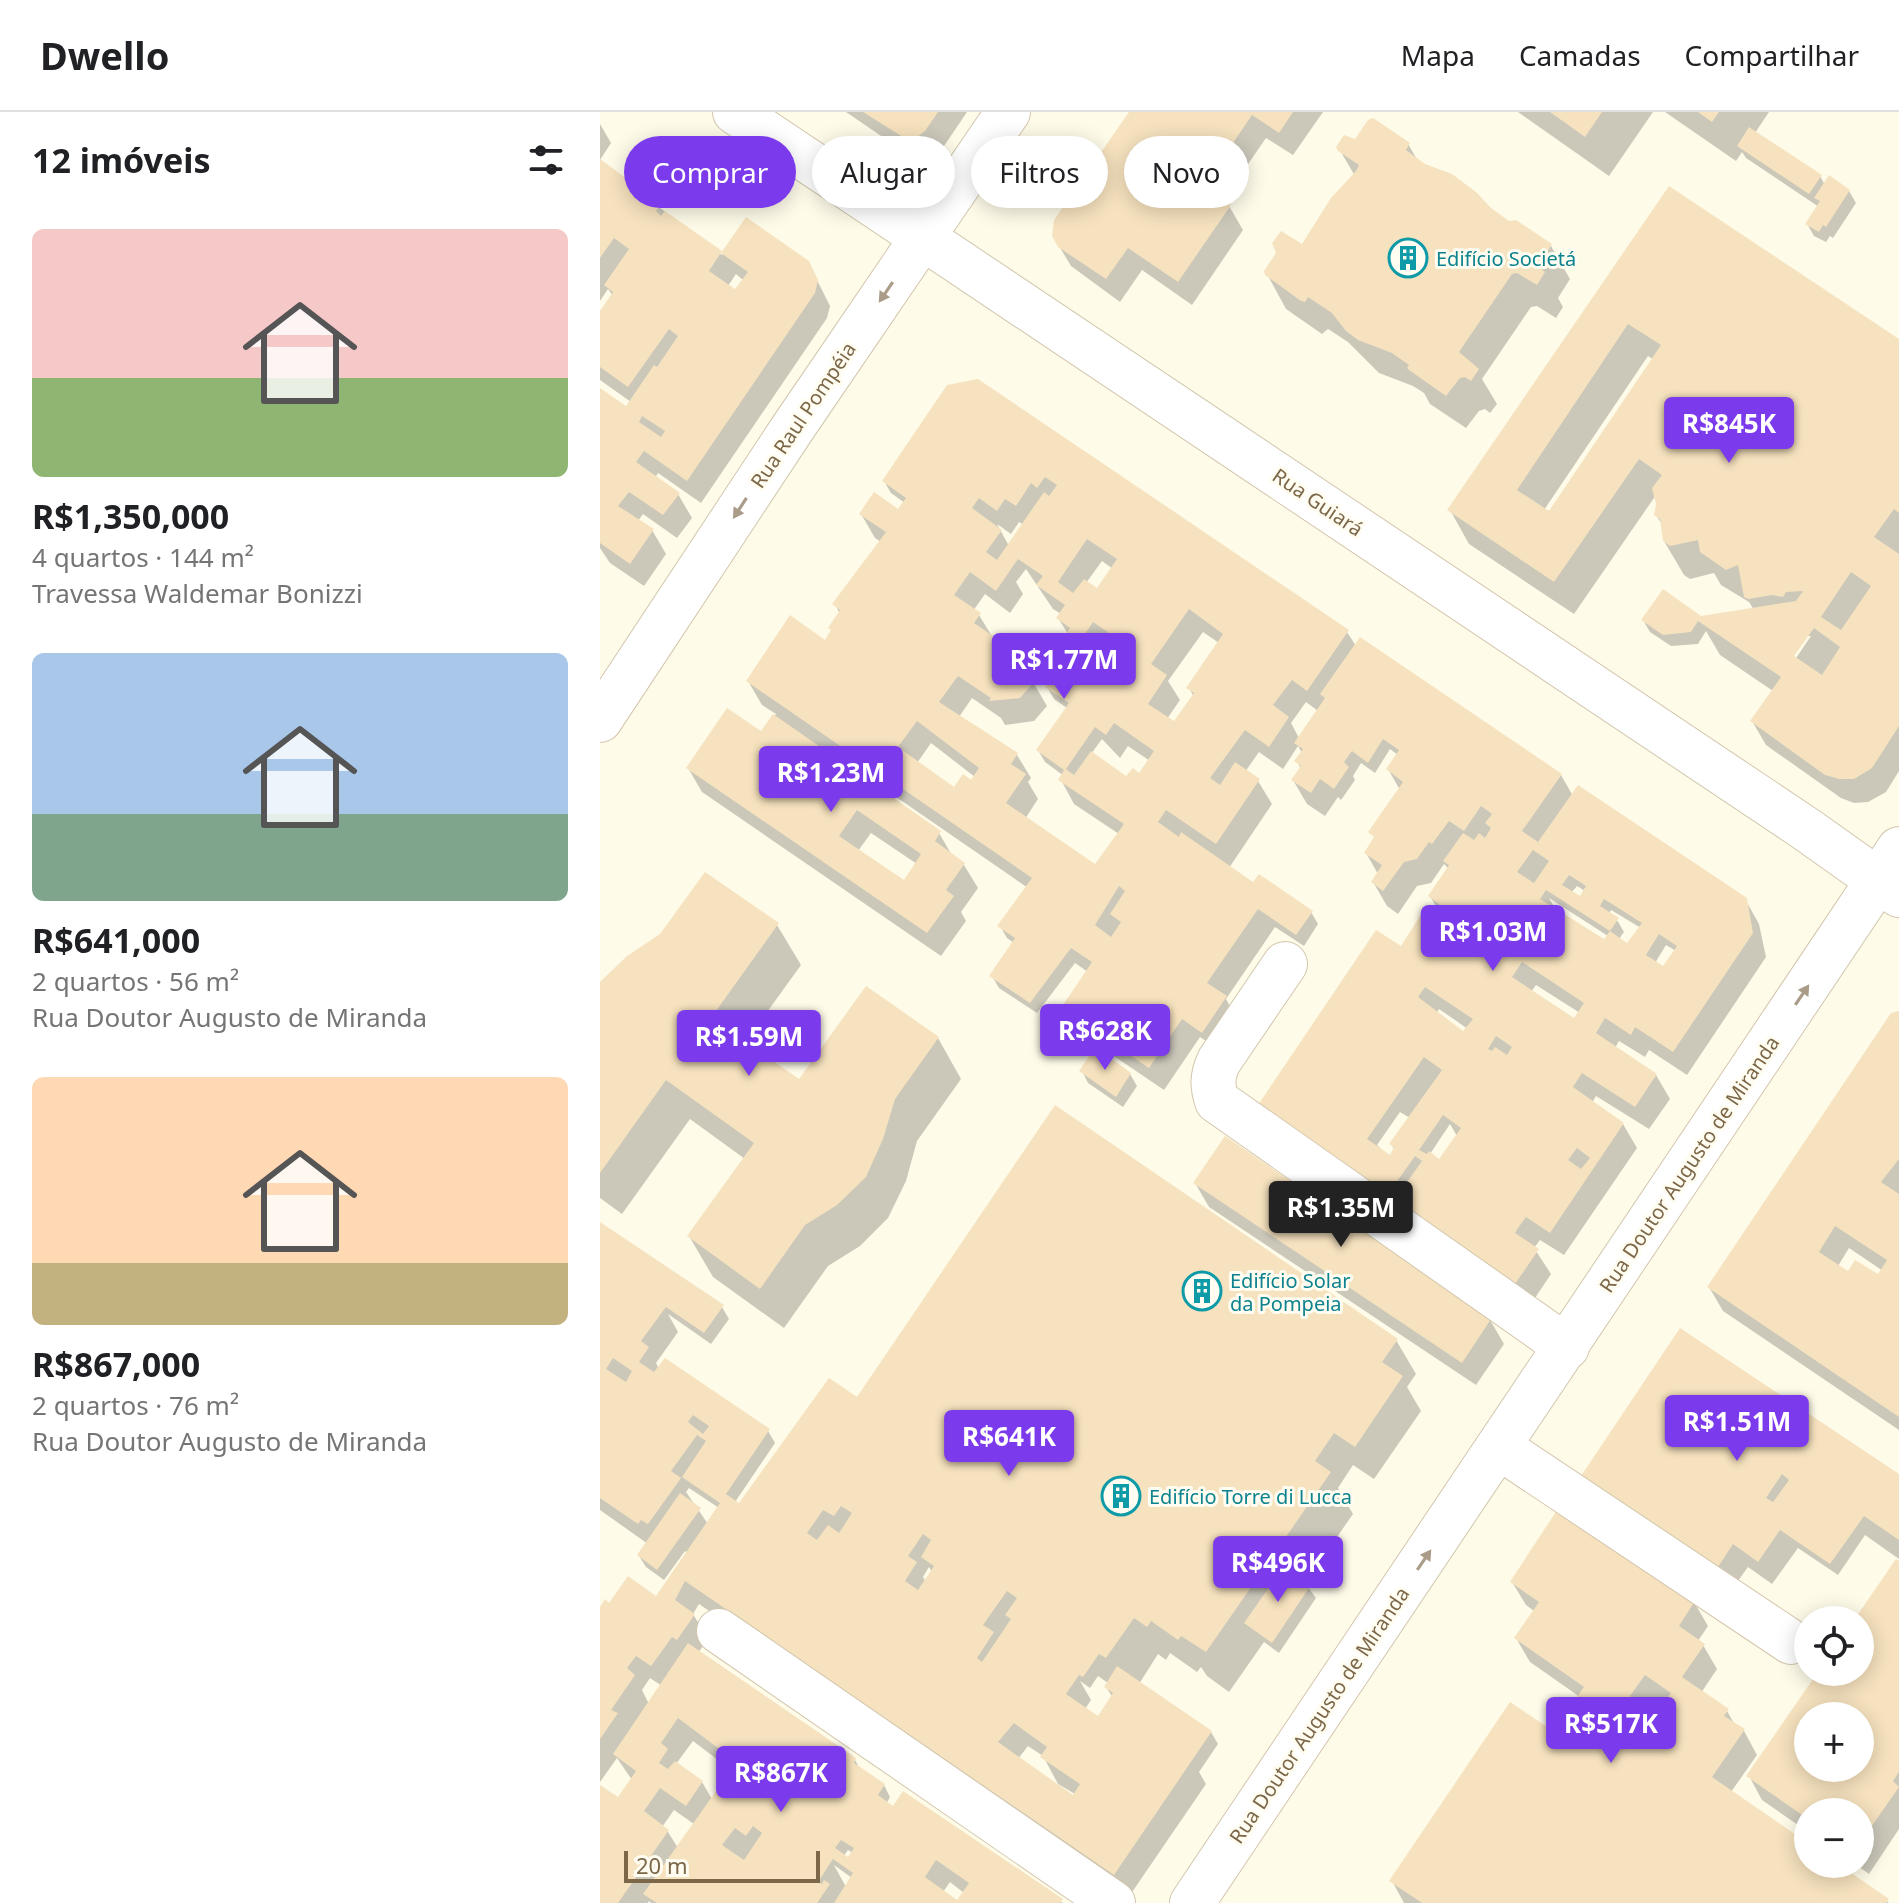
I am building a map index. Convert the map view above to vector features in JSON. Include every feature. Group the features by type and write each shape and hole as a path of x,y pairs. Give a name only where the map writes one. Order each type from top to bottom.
{"street":[{"name":"Rua Guiará","path":"735,112 1806,829 1892,875"},
{"name":"Rua Raul Pompéia","path":"600,720 792,429 1008,112"},
{"name":"Rua Doutor Augusto de Miranda","path":"1192,1903 1567,1347 1892,875"},
{"path":"1285,964 1219,1061 1212,1088 1217,1101 1567,1347"},
{"path":"1499,1447 1791,1642"},
{"path":"719,1631 1113,1903"}],"building":[{"path":"863,112 938,112 918,136 901,136"},
{"path":"1129,112 1293,112 1279,133 1252,115 1238,136 1124,136 1124,208 1229,208 1178,282 1128,248 1106,279 1058,247 1052,236 1054,220 1062,208 1108,208 1108,142"},
{"path":"1550,112 1602,112 1585,137"},
{"path":"1698,112 1719,112 1712,122"},
{"name":"Edifício Societá","path":"1373,118 1410,143 1406,150 1425,164 1452,174 1509,221 1516,220 1552,244 1540,264 1545,272 1537,285 1517,273 1512,274 1459,352 1479,369 1471,381 1460,378 1446,396 1409,370 1409,365 1392,353 1358,340 1346,331 1332,313 1308,297 1305,302 1301,301 1265,275 1264,271 1276,253 1272,243 1281,231 1302,244 1331,198 1356,171 1359,165 1336,147 1344,135 1355,139 1368,120"},
{"path":"1749,127 1822,175 1809,194 1737,146"},
{"path":"600,159 624,177 624,208 658,208 656,211 661,216 665,211 722,251 709,271 735,289 748,272 721,253 746,217 809,261 818,280 815,293 687,481 644,451 636,462 680,493 663,515 629,492 618,506 654,529 630,564 600,543 600,388 626,406 678,336 669,329 628,387 600,367 600,311 613,292 604,285 629,249 614,238 600,258","holes":["642,416 665,431 661,437 639,422"]},
{"path":"1829,175 1850,190 1826,227 1823,225 1819,232 1805,224 1820,201 1814,198"},
{"path":"1669,186 1899,339 1899,513 1894,509 1874,537 1899,554 1899,726 1872,768 1854,779 1825,775 1750,721 1781,677 1698,621 1691,632 1663,635 1641,620 1663,589 1701,616 1796,601 1803,591 1786,592 1783,597 1772,595 1748,599 1744,597 1738,565 1726,570 1700,552 1698,540 1670,546 1663,541 1660,519 1654,515 1656,504 1652,488 1662,475 1639,459 1554,582 1447,510","holes":["1628,324 1661,345 1549,511 1517,490","1851,572 1871,586 1841,630 1821,617","1814,628 1840,647 1822,675 1794,656"]},
{"path":"978,379 1349,630 1307,691 1292,680 1273,705 1289,717 1269,747 1245,730 1210,778 1220,785 1235,762 1260,779 1216,844 1166,810 1158,822 1179,837 1181,832 1253,882 1259,874 1313,911 1296,935 1258,909 1207,983 1227,996 1202,1033 1182,1019 1149,1068 1061,1008 1092,962 1071,948 1030,1003 989,976 1015,938 997,926 1032,878 746,681 790,615 825,640 831,630 828,628 840,610 832,604 886,532 859,514 874,492 898,509 906,498 882,481 947,385","holes":["1045,477 1057,485 1049,496 1044,492 997,560 986,552 1002,530 972,508 979,498 997,511 1005,499 1016,506 1031,483 1037,488","1087,539 1117,559 1097,588 1084,579 1073,593 1058,582","1018,559 1043,576 1036,585 1065,605 1056,618 1070,628 1050,656 1061,664 1045,687 1069,703 1036,750 1064,770 1058,780 1124,824 1095,864 1006,803 1026,774 1011,764 1018,753 939,702 958,676 991,698 989,701 1020,698 1035,681 995,654 1003,643 974,623 981,613 954,595 970,572 996,591","1189,609 1223,634 1186,688 1194,693 1174,721 1148,704 1167,675 1151,664","1093,622 1119,640 1109,655 1083,637","917,721 979,768 971,780 963,774 954,787 898,747","1114,723 1154,751 1139,773 1133,768 1126,776 1091,751 1074,775 1066,769 1095,727 1106,735","1119,886 1125,891 1110,914 1121,922 1111,937 1095,925"]},
{"path":"1360,637 1562,774 1522,831 1538,842 1578,785 1747,898 1753,933 1673,1052 1635,1027 1631,1035 1605,1018 1596,1033 1657,1074 1635,1107 1582,1073 1573,1087 1624,1123 1550,1233 1526,1217 1518,1228 1515,1233 1539,1249 1515,1284 1393,1202 1422,1161 1415,1156 1386,1197 1256,1108 1376,930 1401,946 1420,916 1461,943 1471,928 1428,896 1449,865 1443,861 1463,833 1474,840 1479,833 1485,838 1491,828 1485,823 1492,814 1481,806 1464,831 1449,821 1417,859 1404,862 1383,891 1371,882 1382,865 1364,853 1374,837 1368,832 1403,782 1386,769 1399,750 1383,739 1368,763 1352,751 1344,762 1349,767 1334,789 1320,779 1311,793 1291,780 1301,766 1294,761 1303,749 1294,743 1325,698 1320,694","holes":["1533,850 1549,861 1534,883 1517,872","1569,875 1586,886 1580,896 1562,885","1546,890 1610,931 1604,939 1540,899","1604,899 1642,923 1627,943 1610,931 1619,918 1600,906","1659,934 1677,946 1663,966 1646,955","1522,962 1584,1003 1574,1018 1512,977","1425,987 1473,1019 1463,1031 1418,997","1496,1036 1512,1047 1507,1055 1495,1047 1492,1051 1488,1049","1424,1057 1442,1070 1389,1144 1394,1147 1390,1155 1367,1139","1443,1115 1461,1128 1439,1159 1429,1151 1427,1154 1419,1150","1577,1148 1590,1158 1581,1169 1568,1160"]},
{"path":"727,708 761,731 773,714 941,831 935,841 965,863 946,890 954,896 927,933 686,768","holes":["857,810 921,854 904,880 839,836"]},
{"path":"705,872 779,923 711,1018 799,1079 866,986 939,1037 895,1099 883,1139 866,1177 837,1205 805,1225 760,1289 687,1236 754,1143 666,1080 600,1173 600,982 627,956 660,934"},
{"path":"1899,1011 1899,1159 1881,1182 1899,1194 1899,1417 1707,1287 1891,1013","holes":["1835,1226 1887,1260 1878,1274 1855,1260 1848,1271 1819,1252"]},
{"path":"1095,1047 1131,1073 1116,1097 1079,1071"},
{"path":"1055,1105 1398,1339 1382,1362 1403,1376 1355,1447 1334,1433 1315,1461 1331,1472 1206,1652 1181,1636 1178,1640 1151,1621 1147,1627 1134,1618 1106,1658 1099,1654 1066,1694 1098,1716 1113,1693 1104,1687 1117,1666 1212,1731 1114,1875 685,1581 675,1600 695,1614 677,1640 672,1637 651,1666 636,1656 627,1668 635,1675 611,1710 618,1713 600,1739 600,1607 605,1599 609,1603 628,1576 656,1596 720,1503 682,1477 706,1441 697,1435 671,1471 681,1478 648,1524 641,1520 638,1524 600,1498 600,1222 724,1305 704,1333 666,1307 641,1341 649,1347 639,1362 654,1372 665,1358 770,1429 726,1494 739,1503 829,1378 857,1397","holes":["613,1358 632,1371 626,1382 606,1369","693,1415 709,1426 703,1434 688,1422","841,1506 852,1513 839,1533 828,1525 817,1540 807,1533 823,1510 834,1516","923,1534 931,1540 921,1557 934,1566 918,1590 905,1581 917,1562 908,1556","1007,1591 1017,1598 1005,1615 1011,1619 982,1662 977,1658 994,1632 983,1625","1014,1723 1047,1747 1040,1757 1080,1784 1073,1795 998,1742"]},
{"path":"1225,1136 1491,1319 1462,1363 1193,1183"},
{"path":"1680,1328 1899,1474 1899,1540 1864,1516 1830,1564 1780,1530 1758,1562 1733,1544 1716,1570 1581,1476","holes":["1782,1474 1789,1480 1773,1502 1766,1498"]},
{"path":"680,1493 701,1508 657,1570 637,1555"},
{"path":"1559,1507 1695,1601 1679,1626 1705,1644 1682,1677 1729,1709 1724,1716 1745,1729 1712,1777 1794,1833 1794,1878 1858,1878 1889,1899 1886,1903 1422,1903 1389,1881 1510,1702 1553,1731 1584,1687 1514,1638 1539,1602 1510,1582","holes":["1645,1675 1671,1693 1645,1730 1632,1721 1642,1705 1630,1696"]},
{"path":"1896,1559 1899,1561 1899,1772 1893,1781 1899,1787 1874,1823 1874,1798 1794,1798 1794,1809 1746,1776 1794,1707 1794,1782 1874,1782 1874,1702 1797,1702 1808,1686 1874,1686 1874,1606 1864,1606"},
{"path":"1284,1566 1311,1585 1272,1643 1244,1623"},
{"path":"688,1643 856,1758 854,1763 885,1784 878,1795 893,1806 903,1791 1063,1899 1060,1903 834,1903 853,1873 833,1859 818,1882 822,1884 824,1880 830,1884 817,1903 657,1903 643,1894 726,1777 719,1772 730,1757 678,1718 661,1743 668,1749 659,1763 668,1769 675,1761 703,1781 686,1806 660,1788 644,1811 669,1830 618,1903 600,1903 600,1785 618,1797 636,1771 613,1754","holes":["770,1777 782,1784 775,1793 765,1785","753,1826 762,1833 744,1860 722,1845 735,1828 746,1836","841,1840 854,1848 848,1857 835,1848","936,1860 969,1883 957,1900 925,1877"]}],"place":[{"name":"Edifício Societá","path":"1408,258"},
{"name":"Edifício Solar da Pompeia","path":"1202,1291"},
{"name":"Edifício Torre di Lucca","path":"1121,1496"}]}
